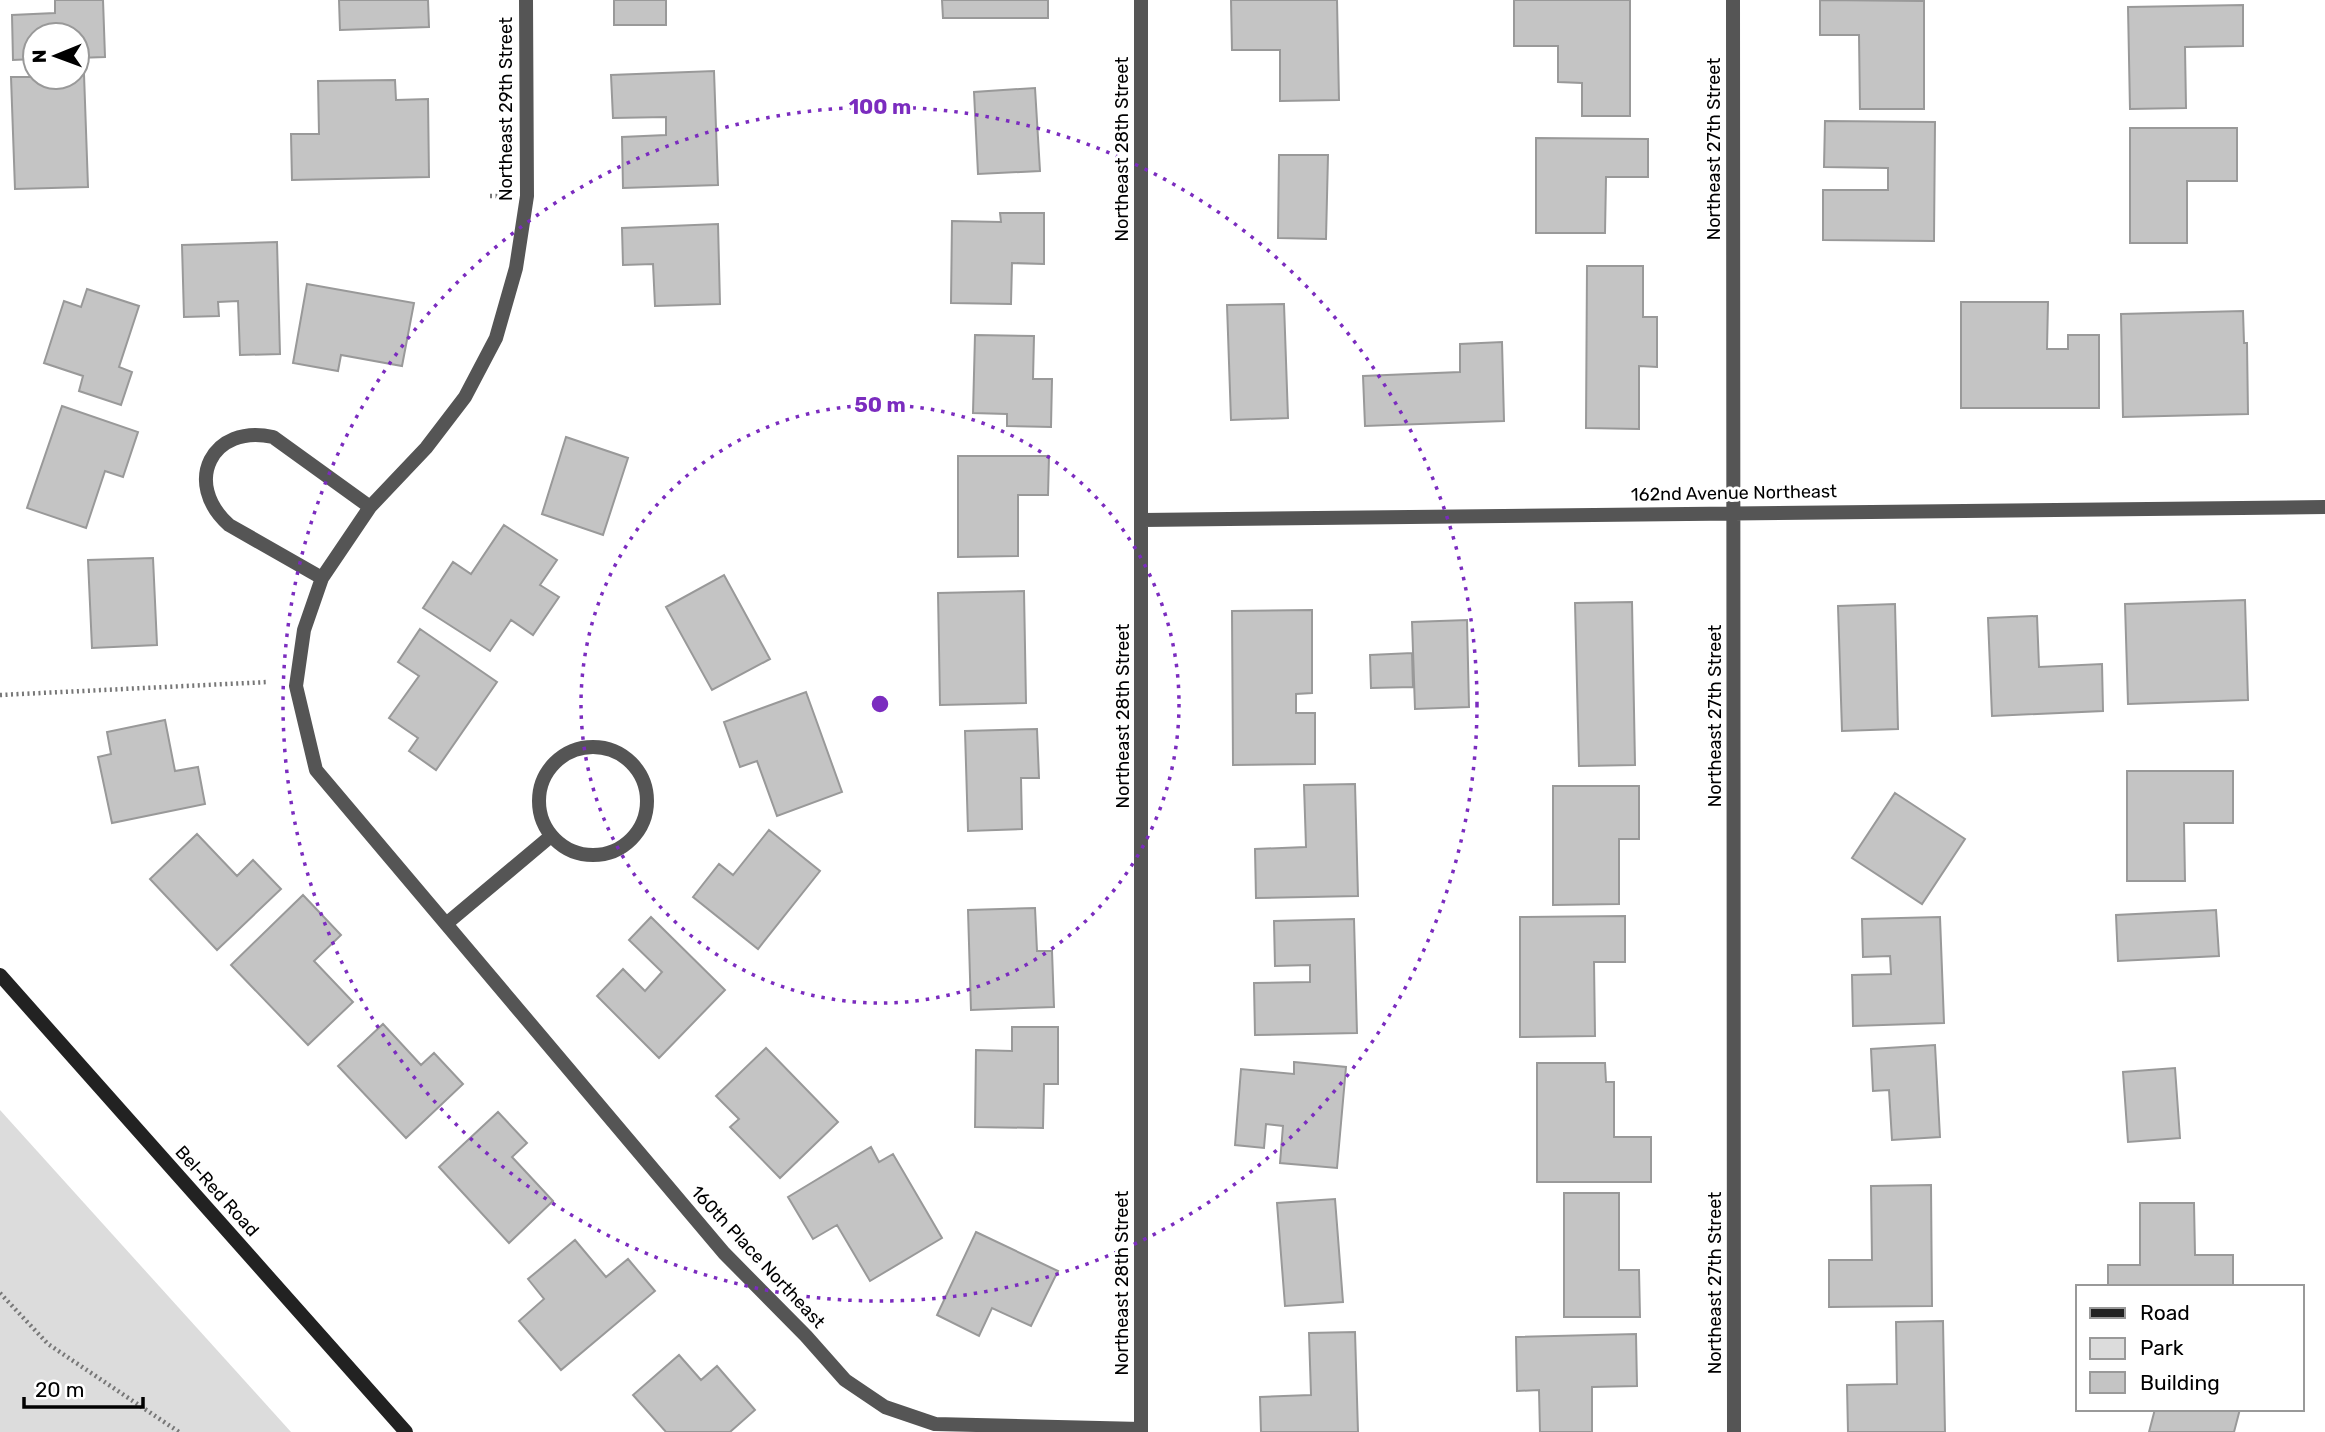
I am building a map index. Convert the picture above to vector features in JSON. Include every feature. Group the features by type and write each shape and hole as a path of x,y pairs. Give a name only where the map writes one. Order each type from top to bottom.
{"main road":[{"name":"Bel-Red Road","path":"0,975 406,1432"}],"street":[{"name":"Northeast 29th Street","path":"296,686 304,630 323,578 370,507 426,448 466,397 496,338 516,268 527,196 526,0"},
{"name":"Northeast 28th Street","path":"1141,0 1141,1431"},
{"name":"Northeast 27th Street","path":"1733,0 1734,1432"},
{"path":"323,578 229,525 216,514 208,500 205,483 208,467 216,452 228,441 242,434 258,433 274,437 370,507"},
{"name":"162nd Avenue Northeast","path":"1143,520 2325,507"},
{"name":"160th Place Northeast","path":"296,686 316,770 724,1253 806,1336 845,1380 885,1407 934,1424 1141,1431"},
{"path":"589,746 607,748 622,755 635,766 644,781 648,797 646,814 639,830 628,843 614,852 597,856 580,854 564,847 551,836 538,805 540,788 547,772 558,759 573,750 589,746"},
{"path":"446,924 551,836"}],"path":[{"path":"0,695 268,682"},
{"path":"0,1293 48,1344 179,1432"}],"green space":[{"path":"0,1110 291,1432 0,1432"}],"building":[{"path":"55,0 103,0 105,57 91,58 91,21 21,21 21,60 13,60 12,15 55,13"},
{"path":"339,0 428,0 429,27 340,30"},
{"path":"614,0 666,0 666,25 614,25"},
{"path":"942,0 1048,0 1048,18 943,18"},
{"path":"1231,0 1337,0 1339,100 1280,101 1280,50 1232,50"},
{"path":"1514,0 1630,0 1630,116 1582,116 1582,83 1558,82 1558,46 1514,46"},
{"path":"1820,0 1924,1 1924,109 1860,109 1859,35 1820,35"},
{"path":"2243,5 2243,46 2185,47 2186,108 2130,109 2128,7"},
{"path":"714,71 718,185 623,188 622,137 666,135 666,117 613,118 611,75"},
{"path":"11,77 21,77 21,91 85,91 88,187 15,189"},
{"path":"395,80 396,100 428,99 429,177 292,180 291,134 319,134 318,81"},
{"path":"1035,88 1040,171 978,174 974,92"},
{"path":"1825,121 1935,122 1934,241 1823,240 1823,190 1888,190 1888,168 1824,167"},
{"path":"2130,128 2237,128 2237,181 2187,181 2187,243 2130,243"},
{"path":"1536,138 1648,139 1648,177 1606,177 1605,233 1536,233"},
{"path":"1279,155 1328,155 1326,239 1278,238"},
{"path":"1000,213 1044,213 1044,264 1012,263 1011,304 951,303 952,221 1001,222"},
{"path":"718,224 720,304 655,306 653,264 623,265 622,228"},
{"path":"277,242 280,354 240,355 238,301 218,302 219,316 184,317 182,245"},
{"path":"1587,266 1643,266 1643,317 1657,317 1657,367 1639,366 1639,429 1586,428"},
{"path":"307,284 414,303 402,366 341,355 338,371 293,363"},
{"path":"87,289 139,306 119,367 132,372 121,405 79,391 83,376 44,363 64,301 81,307"},
{"path":"1961,302 2048,302 2047,349 2068,349 2068,335 2099,335 2099,408 1961,408"},
{"path":"1284,304 1288,418 1231,420 1227,305"},
{"path":"2243,311 2244,343 2247,343 2248,414 2123,417 2121,314"},
{"path":"975,335 1034,336 1033,379 1052,379 1051,427 1007,426 1007,414 973,413"},
{"path":"1502,342 1504,421 1365,426 1363,376 1460,372 1460,344"},
{"path":"62,406 138,432 123,477 105,471 86,528 27,508"},
{"path":"566,437 628,458 603,535 542,514"},
{"path":"958,456 1049,456 1048,495 1018,495 1018,556 958,557"},
{"path":"504,525 557,560 540,585 559,597 533,635 511,620 490,651 423,608 453,562 471,574"},
{"path":"153,558 157,645 92,648 88,560"},
{"path":"724,575 770,659 712,690 666,607"},
{"path":"1024,591 1026,703 940,705 938,593"},
{"path":"2245,600 2248,700 2128,704 2125,604"},
{"path":"1632,602 1635,765 1579,766 1575,603"},
{"path":"1895,604 1898,729 1842,731 1838,606"},
{"path":"1312,610 1312,693 1296,694 1296,713 1315,713 1315,764 1233,765 1232,611"},
{"path":"2037,616 2039,667 2102,664 2103,711 1992,716 1988,618"},
{"path":"1467,620 1469,707 1415,709 1412,622"},
{"path":"420,629 497,682 436,770 409,751 418,738 389,718 419,676 398,662"},
{"path":"1412,653 1413,687 1371,688 1370,655"},
{"path":"806,692 842,792 777,816 757,761 740,767 724,722"},
{"path":"165,720 175,771 198,767 205,804 112,823 98,757 111,754 107,732"},
{"path":"1037,729 1039,778 1021,778 1022,829 968,831 965,731"},
{"path":"2127,771 2233,771 2233,823 2184,823 2185,881 2127,881"},
{"path":"1355,784 1358,896 1256,898 1255,849 1306,847 1304,785"},
{"path":"1553,786 1639,786 1639,839 1619,839 1619,904 1553,905"},
{"path":"1895,793 1965,839 1922,904 1852,858"},
{"path":"769,830 820,871 758,949 693,897 719,864 733,875"},
{"path":"197,834 237,876 253,860 281,889 217,950 150,879"},
{"path":"303,895 341,935 314,961 353,1002 308,1045 231,965"},
{"path":"1035,908 1037,951 1052,951 1054,1007 971,1010 968,910"},
{"path":"2216,910 2219,956 2118,961 2116,915"},
{"path":"1625,916 1625,962 1594,962 1595,1036 1520,1037 1520,917"},
{"path":"651,917 725,990 659,1058 597,996 623,969 645,991 662,972 629,940"},
{"path":"1940,917 1944,1023 1853,1026 1852,975 1891,974 1890,956 1863,957 1862,919"},
{"path":"1354,919 1357,1033 1255,1035 1254,983 1310,982 1310,965 1275,966 1274,921"},
{"path":"383,1024 421,1065 434,1053 463,1084 406,1138 338,1066"},
{"path":"1012,1027 1058,1027 1058,1084 1044,1084 1043,1128 975,1127 976,1050 1012,1051"},
{"path":"1935,1045 1940,1137 1892,1140 1889,1090 1873,1091 1871,1049"},
{"path":"766,1048 838,1122 780,1178 730,1127 739,1119 716,1096"},
{"path":"1294,1062 1346,1067 1337,1168 1280,1163 1283,1126 1266,1124 1264,1148 1235,1145 1241,1069 1294,1074"},
{"path":"1537,1063 1605,1063 1606,1082 1614,1082 1614,1137 1651,1137 1651,1182 1537,1182"},
{"path":"2175,1068 2180,1138 2128,1142 2123,1072"},
{"path":"498,1112 527,1143 512,1157 553,1201 509,1243 439,1167"},
{"path":"871,1147 879,1162 893,1154 942,1238 870,1281 837,1225 813,1239 788,1197"},
{"path":"1931,1185 1932,1306 1829,1307 1829,1260 1872,1260 1871,1186"},
{"path":"1564,1193 1619,1193 1619,1270 1639,1270 1640,1317 1564,1317"},
{"path":"1335,1199 1343,1302 1285,1306 1277,1203"},
{"path":"2140,1203 2194,1203 2195,1255 2233,1255 2233,1285 2108,1285 2108,1265 2140,1265"},
{"path":"976,1232 1058,1271 1031,1326 992,1308 979,1336 937,1315"},
{"path":"575,1240 606,1277 628,1259 655,1291 561,1370 519,1321 544,1299 528,1279"},
{"path":"1943,1321 1945,1432 1848,1432 1847,1385 1897,1384 1896,1322"},
{"path":"1355,1332 1358,1432 1261,1432 1260,1397 1311,1395 1309,1333"},
{"path":"1636,1334 1637,1386 1592,1387 1592,1432 1540,1432 1539,1390 1517,1391 1516,1337"},
{"path":"679,1355 701,1380 717,1366 755,1410 730,1432 666,1432 633,1395"},
{"path":"2154,1411 2239,1411 2234,1432 2149,1432"}]}
